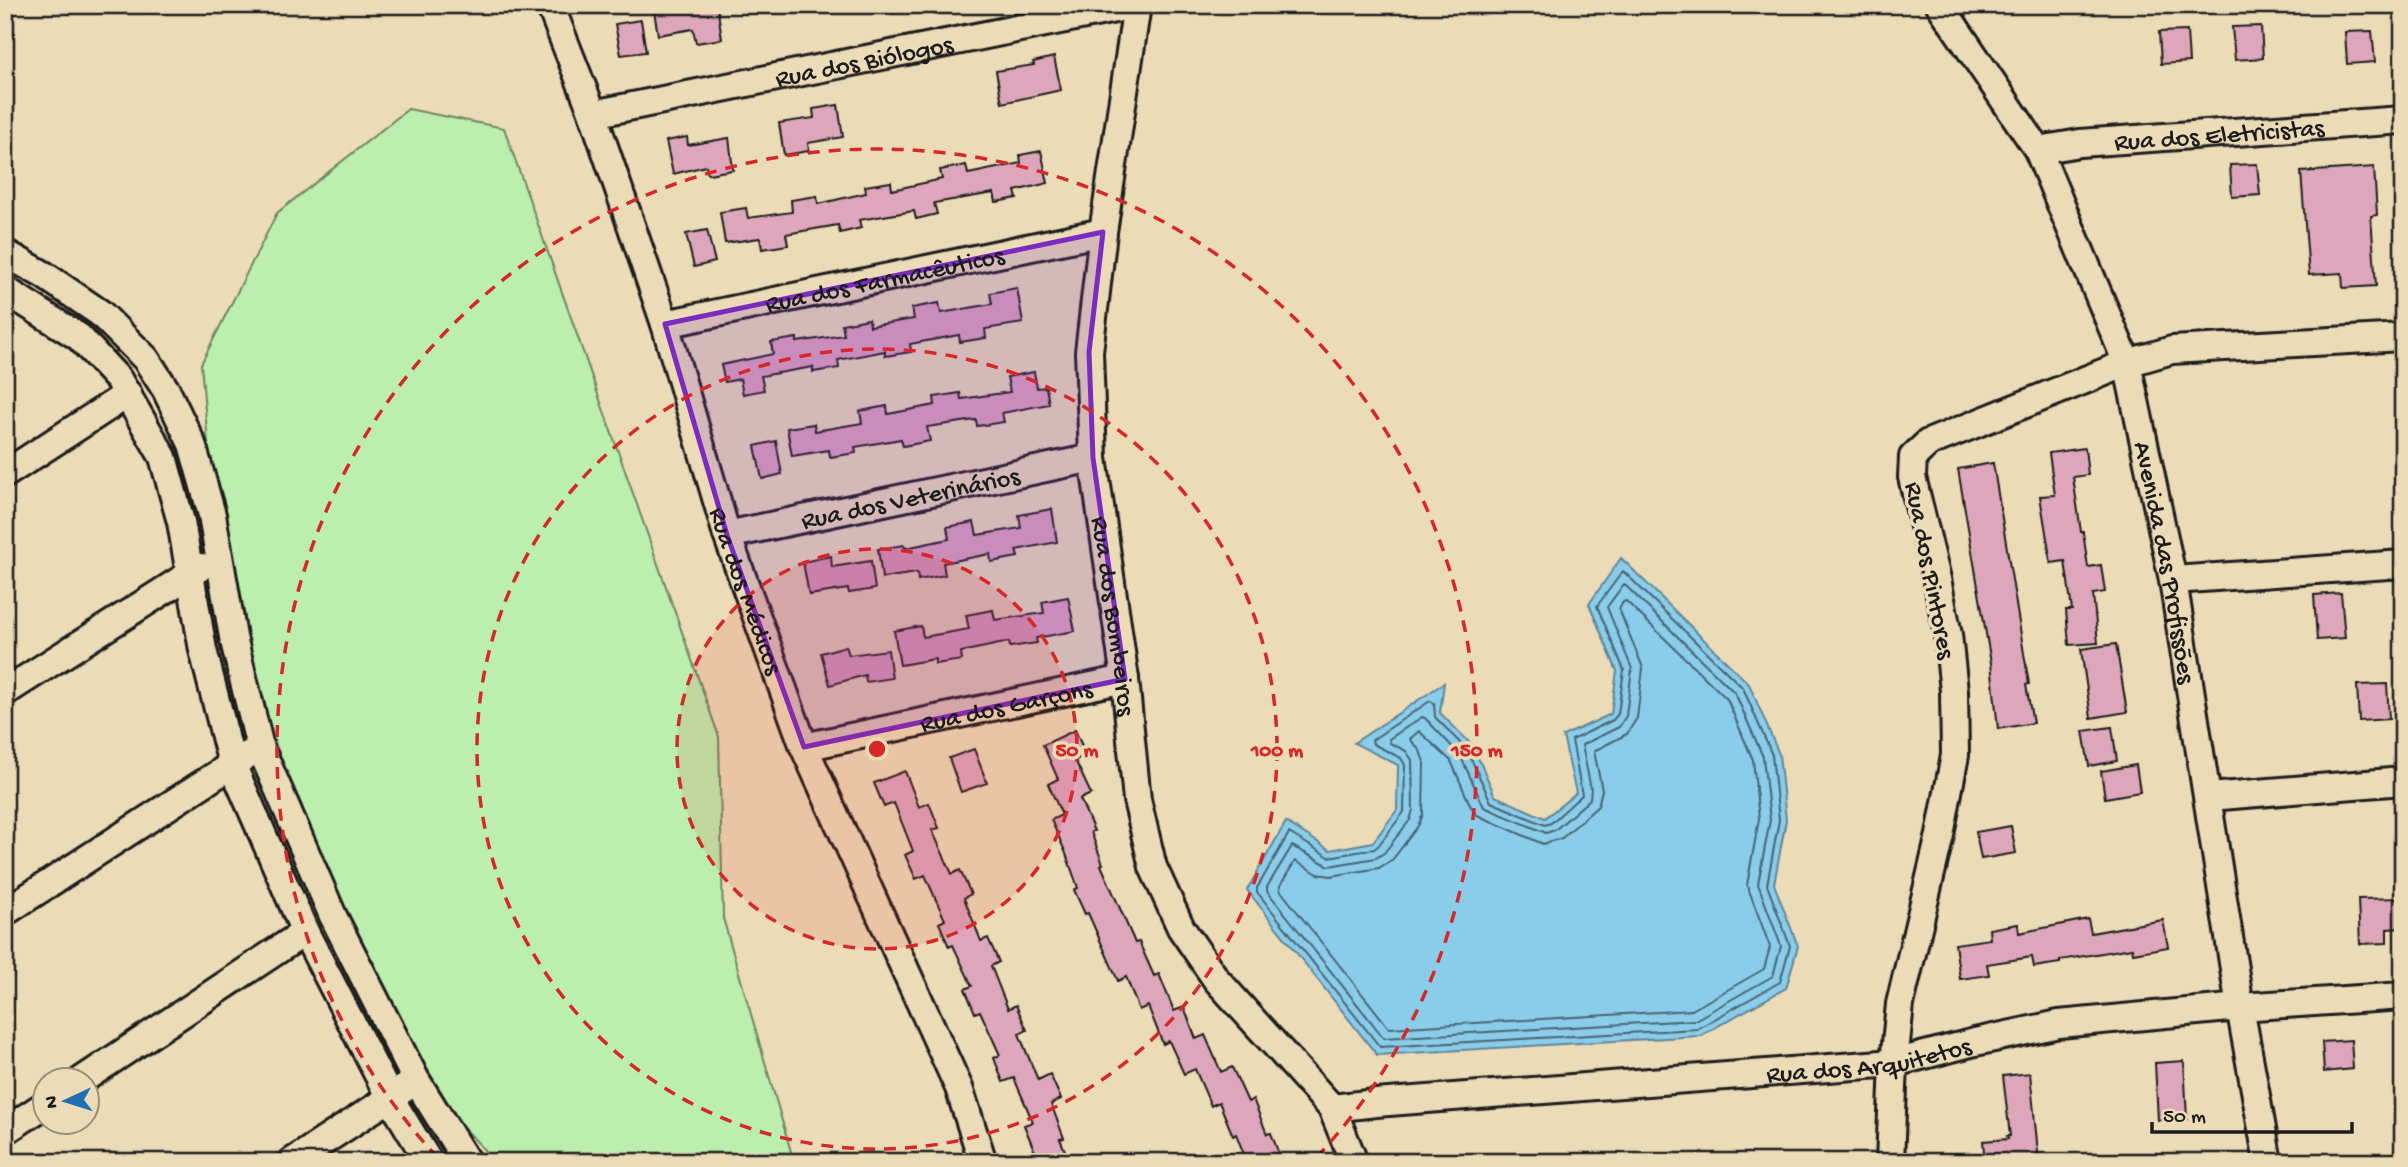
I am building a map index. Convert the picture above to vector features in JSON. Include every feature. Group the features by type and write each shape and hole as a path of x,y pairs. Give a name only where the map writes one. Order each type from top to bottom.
{"street":[{"name":"Rua dos Médicos","path":"550,5 593,114 665,324 727,535 804,747 959,1088 983,1162"},
{"name":"Rua dos Biólogos","path":"593,114 1136,5"},
{"name":"Rua dos Bombeiros","path":"1136,5 1103,232 1089,352 1093,458 1125,679 1137,800 1153,867 1181,928 1216,979 1332,1108 1354,1162"},
{"name":"Avenida das Profissões","path":"1940,5 2038,150 2127,363 2173,580 2267,1162"},
{"name":"Rua dos Eletricistas","path":"2038,150 2080,143 2403,120"},
{"name":"Rua dos Farmacêuticos","path":"665,324 1103,232"},
{"path":"5,253 44,275 100,313 146,359 166,390 192,444 212,515 233,637 260,747 340,930 416,1080 467,1162"},
{"path":"5,290 79,337 127,394 163,457 181,522 188,574 204,650 232,764 306,932 390,1098 429,1162"},
{"name":"Rua dos Pintores","path":"1894,1063 1900,1004 1940,835 1955,755 1954,691 1948,635 1912,477 1913,457 1928,443 2127,363 2172,350 2403,337"},
{"path":"127,394 146,359"},
{"path":"5,474 127,394 166,390"},
{"name":"Rua dos Veterinários","path":"727,535 1093,458"},
{"path":"5,692 188,574 218,558"},
{"path":"2173,580 2403,564"},
{"name":"Rua dos Garçons","path":"804,747 1125,679"},
{"path":"5,912 260,747"},
{"path":"2209,797 2403,781"},
{"path":"102,1067 306,932 328,904"},
{"path":"306,932 340,930"},
{"name":"Rua dos Arquitetos","path":"1332,1108 1894,1063 2059,1024 2240,1007 2403,996"},
{"path":"1891,1162 1894,1063"},
{"path":"292,1162 416,1080"},
{"path":"5,1131 32,1113"}],"highlighted area":[{"path":"1103,232 1089,352 1093,458 1125,679 804,747 727,535 665,324"}],"green space":[{"path":"408,109 504,128 719,737 723,918 794,1162 495,1162 434,1094 333,885 254,734 213,501 201,364 277,213"}],"water":[{"path":"1621,558 1749,684 1779,754 1786,820 1774,884 1798,946 1786,988 1700,1036 1377,1055 1247,890 1286,822 1330,850 1373,842 1397,810 1398,765 1354,743 1444,683 1440,713 1473,746 1495,796 1545,818 1576,793 1563,736 1611,714 1617,671 1589,604"}],"building":[{"path":"653,5 681,5 682,9 717,5 722,39 696,43 693,29 658,35"},
{"path":"641,20 646,52 621,55 615,24"},
{"path":"2261,26 2263,58 2235,60 2232,27"},
{"path":"2187,31 2189,62 2161,64 2159,32"},
{"path":"2372,31 2375,62 2347,64 2345,32"},
{"path":"1054,57 1061,90 1002,103 996,71 1034,65 1033,62"},
{"path":"838,105 843,137 808,143 809,151 784,155 779,123 814,118 813,109"},
{"path":"687,137 688,145 729,138 733,170 708,174 706,166 673,174 666,141"},
{"path":"1041,151 1048,183 1015,191 1017,198 996,202 994,193 934,203 937,214 916,219 914,211 859,220 861,228 840,233 838,225 786,234 788,245 762,249 760,238 725,243 720,212 746,208 748,218 792,212 791,200 817,196 818,204 866,193 865,186 891,182 892,190 942,179 940,170 966,165 968,174 1021,163 1020,155"},
{"path":"2257,164 2260,195 2232,197 2230,165"},
{"path":"2374,167 2377,215 2371,216 2376,286 2343,288 2342,273 2309,275 2301,172"},
{"path":"707,230 715,262 694,267 686,234"},
{"path":"1017,288 1023,323 985,329 986,338 960,342 959,335 910,344 911,352 885,356 885,351 838,360 839,368 813,372 813,367 761,376 764,390 743,394 740,379 725,382 721,365 773,354 771,342 797,338 797,342 844,335 842,324 869,319 870,326 914,319 912,308 939,303 941,313 992,304 990,293"},
{"path":"1034,372 1037,388 1046,387 1049,404 1002,413 1004,422 977,426 976,420 927,427 930,441 903,446 901,439 855,447 856,453 830,457 829,450 792,456 787,428 814,424 815,431 862,423 860,411 887,406 888,414 935,405 934,397 960,393 961,399 1010,392 1007,377"},
{"path":"776,441 782,474 762,479 755,446"},
{"path":"2085,448 2088,475 2073,477 2088,567 2101,565 2105,592 2093,594 2098,643 2069,645 2066,610 2072,610 2065,561 2051,563 2040,496 2055,495 2049,453"},
{"path":"1993,463 2033,723 1998,729 1991,663 1958,469"},
{"path":"1052,509 1057,542 1016,550 1018,557 991,562 990,554 943,563 945,575 918,580 917,573 882,578 878,549 904,545 905,548 949,539 947,527 974,522 977,535 1021,528 1019,515"},
{"path":"831,556 832,567 871,561 875,589 849,593 848,589 809,595 803,562"},
{"path":"2341,593 2345,638 2317,640 2314,595"},
{"path":"1068,597 1075,631 1036,638 1037,643 1010,647 1009,642 961,652 962,660 935,664 935,659 900,665 894,631 921,626 923,637 969,629 966,615 993,610 995,620 1044,613 1042,602"},
{"path":"2116,644 2127,712 2091,718 2081,649"},
{"path":"846,646 849,655 888,650 892,678 866,682 865,675 830,685 821,653"},
{"path":"2387,684 2389,719 2359,721 2357,685"},
{"path":"2112,727 2117,761 2089,766 2083,731"},
{"path":"1075,730 1086,755 1075,760 1091,794 1080,799 1094,831 1091,832 1103,864 1101,865 1135,943 1139,942 1154,976 1159,974 1174,1011 1184,1007 1196,1039 1205,1035 1221,1072 1232,1067 1248,1102 1253,1099 1267,1134 1271,1133 1282,1162 1247,1162 1219,1102 1211,1106 1195,1069 1184,1074 1169,1041 1163,1044 1148,1006 1139,1010 1126,977 1118,981 1088,913 1085,914 1074,890 1078,888 1065,851 1051,820 1062,815 1048,784 1058,779 1043,745"},
{"path":"974,749 987,783 961,792 949,758"},
{"path":"2136,765 2140,792 2105,798 2101,771"},
{"path":"905,771 919,807 929,803 939,828 932,830 952,874 960,870 971,894 964,898 981,941 988,938 999,962 991,966 1008,1009 1016,1005 1027,1030 1019,1034 1038,1080 1050,1074 1061,1099 1051,1104 1064,1138 1060,1139 1070,1162 1039,1162 1024,1125 1033,1122 1014,1078 1003,1082 994,1058 1000,1055 980,1011 975,1013 965,989 972,986 953,945 949,947 939,923 945,920 925,875 916,879 905,855 913,851 894,803 884,807 874,783"},
{"path":"2011,826 2016,853 1981,859 1976,832"},
{"path":"2403,898 2403,928 2387,929 2387,943 2360,944 2358,899"},
{"path":"2088,919 2091,933 2163,920 2168,947 2133,953 2132,948 2034,967 2032,957 1987,964 1989,975 1960,979 1955,944 1990,939 1989,929 2018,924 2019,933"},
{"path":"2351,1040 2353,1069 2324,1072 2322,1042"},
{"path":"2184,1061 2187,1119 2158,1120 2155,1063"},
{"path":"2030,1073 2039,1162 1985,1162 1983,1141 2008,1139 2007,1136 2010,1136 2003,1076"}]}
